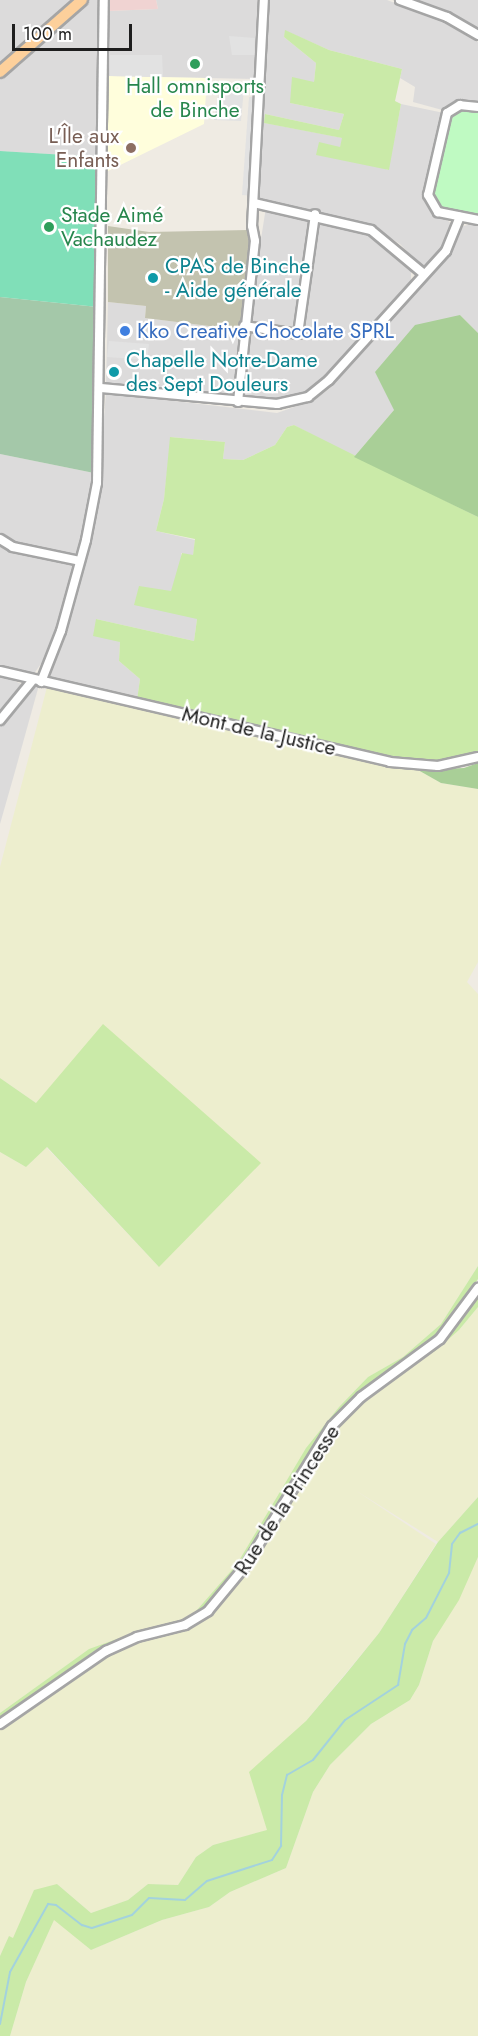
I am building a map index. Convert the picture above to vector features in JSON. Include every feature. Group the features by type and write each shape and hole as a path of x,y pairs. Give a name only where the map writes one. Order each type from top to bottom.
{"main road":[{"path":"0,72 82,0"}],"street":[{"path":"0,720 36,681 80,561 97,483 101,388 104,0"},
{"path":"238,402 244,326 255,241 254,202 264,0"},
{"path":"400,0 447,17 478,35"},
{"path":"478,107 460,105 447,113 428,195 438,212 478,220"},
{"path":"254,202 315,214 378,234 424,274"},
{"path":"244,326 298,334 315,214"},
{"path":"101,388 238,402 285,404 319,390 454,239 460,217"},
{"path":"0,538 12,547 80,561"},
{"name":"Mont de la Justice","path":"0,671 390,762 449,765 478,757"},
{"name":"Rue de la Princesse","path":"0,1724 112,1647 202,1617 246,1565 332,1426 361,1396 440,1340 478,1288"}],"shaded area":[{"path":"0,0 74,0 0,65"},
{"path":"88,0 99,0 100,8 99,157 0,151 0,77 19,66"},
{"path":"108,0 156,0 158,9 107,11"},
{"path":"156,0 260,0 256,79 106,76 107,11 158,9"},
{"path":"266,0 387,0 459,28 478,42 478,103 446,111 413,102 415,87 400,78 402,69 329,50 286,31 284,37 316,63 314,82 290,103 344,114 339,130 265,114 265,123 343,138 340,148 388,170 401,104 444,113 426,203 453,225 450,241 429,265 422,267 400,244 368,224 256,198"},
{"path":"407,0 478,0 478,32 461,20"},
{"path":"229,36 255,38 254,55 232,55"},
{"path":"110,55 162,55 163,77 110,76"},
{"name":"L'Île aux Enfants","path":"106,76 207,78 204,124 106,172"},
{"path":"220,87 244,88 241,121 214,120"},
{"path":"249,97 260,97 254,196 242,195"},
{"path":"266,207 311,217 296,332 248,323"},
{"path":"317,218 369,232 411,267 411,282 331,375 303,396 284,402 245,400 242,388 248,333 297,340 303,334"},
{"path":"478,223 478,333 460,315 394,410 354,457 294,425 287,427 275,445 243,460 223,459 225,442 171,437 164,499 156,531 195,540 193,556 181,553 197,619 194,641 96,619 120,642 119,661 140,679 137,700 52,681 50,674 96,512 106,393 277,413 314,400 329,389 445,259 463,226"},
{"path":"108,226 149,232 248,230 253,236 241,330 145,318 146,306 108,302"},
{"path":"0,297 98,307 94,473 0,454"},
{"path":"108,302 146,306 145,318 241,330 234,396 106,384"},
{"path":"109,341 149,344 147,360 107,357"},
{"path":"0,454 94,473 88,516 53,647 33,675 0,669"},
{"path":"0,675 24,685 0,715"},
{"path":"39,685 0,824 0,724 33,686"},
{"path":"47,687 418,770 441,783 478,789 478,962 467,982 478,994 478,1266 441,1324 403,1357 368,1377 339,1407 306,1448 237,1564 190,1618 89,1649 0,1713 0,1152 26,1167 46,1147 159,1267 36,1103 0,1078 0,867"},
{"path":"478,1307 478,1497 438,1542 355,1490 436,1544 379,1633 306,1721 268,1830 213,1845 196,1857 178,1885 148,1884 128,1900 91,1913 57,1884 13,1939 9,1937 0,1956 0,1725 109,1653 199,1623 222,1603 272,1534 327,1437 345,1416 459,1330"},
{"path":"478,1557 478,2036 10,2036 26,1982 54,1919 91,1950 162,1920 209,1907 230,1892 286,1868 313,1792 330,1765 371,1724 410,1700 419,1685 433,1641"}],"green space":[{"path":"285,30 329,50 402,69 395,101 401,104 389,170 316,155 319,142 340,147 342,138 264,123 265,114 339,130 344,114 290,103 292,77 314,82 316,63 284,37"},
{"path":"464,111 478,113 478,216 442,209 433,198 448,122 455,113"},
{"name":"Stade Aimé Vachaudez","path":"0,151 99,157 98,307 0,297"},
{"path":"460,315 478,333 478,517 354,457 394,410 375,372 415,325"},
{"path":"294,425 478,517 478,755 441,765 410,762 137,700 140,679 119,661 120,642 93,636 96,619 194,641 197,619 134,605 139,586 171,591 182,553 193,555 195,539 156,531 164,499 170,437 225,442 223,459 243,460 275,445 287,427"},
{"path":"478,763 478,789 441,783 418,770 464,768"},
{"path":"103,1024 261,1163 159,1267 47,1147 26,1167 0,1152 0,1078 36,1103"},
{"path":"478,1266 478,1279 442,1334 331,1424 314,1444 248,1558 216,1600 195,1619 128,1635 190,1618 237,1564 306,1448 339,1407 368,1377 403,1357 441,1324"},
{"path":"478,1291 478,1307 459,1330 435,1351 410,1366 452,1330"},
{"path":"478,1497 478,1557 459,1600 433,1641 419,1685 410,1700 371,1724 330,1765 313,1792 286,1868 230,1892 209,1907 162,1920 91,1950 54,1920 26,1982 10,2036 0,2036 0,1956 9,1936 13,1938 34,1890 57,1884 91,1913 128,1900 148,1884 178,1885 196,1857 213,1845 267,1830 249,1772 306,1721 345,1675 379,1633 438,1542"},
{"path":"128,1635 0,1721 0,1713 89,1649"}],"waterway":[{"path":"0,2024 10,1972 48,1904 56,1905 82,1925 92,1928 132,1915 149,1898 185,1900 207,1881 272,1860 281,1846 282,1795 287,1775 313,1760 345,1720 398,1685 405,1644 412,1630 426,1618 449,1573 452,1544 460,1533 478,1524"}],"place":[{"name":"Hall omnisports de Binche","path":"195,64"},
{"name":"L'Île aux Enfants","path":"131,148"},
{"name":"Stade Aimé Vachaudez","path":"49,227"},
{"name":"CPAS de Binche - Aide générale","path":"153,278"},
{"name":"Kko Creative Chocolate SPRL","path":"125,331"},
{"name":"Chapelle Notre-Dame des Sept Douleurs","path":"114,372"}]}
